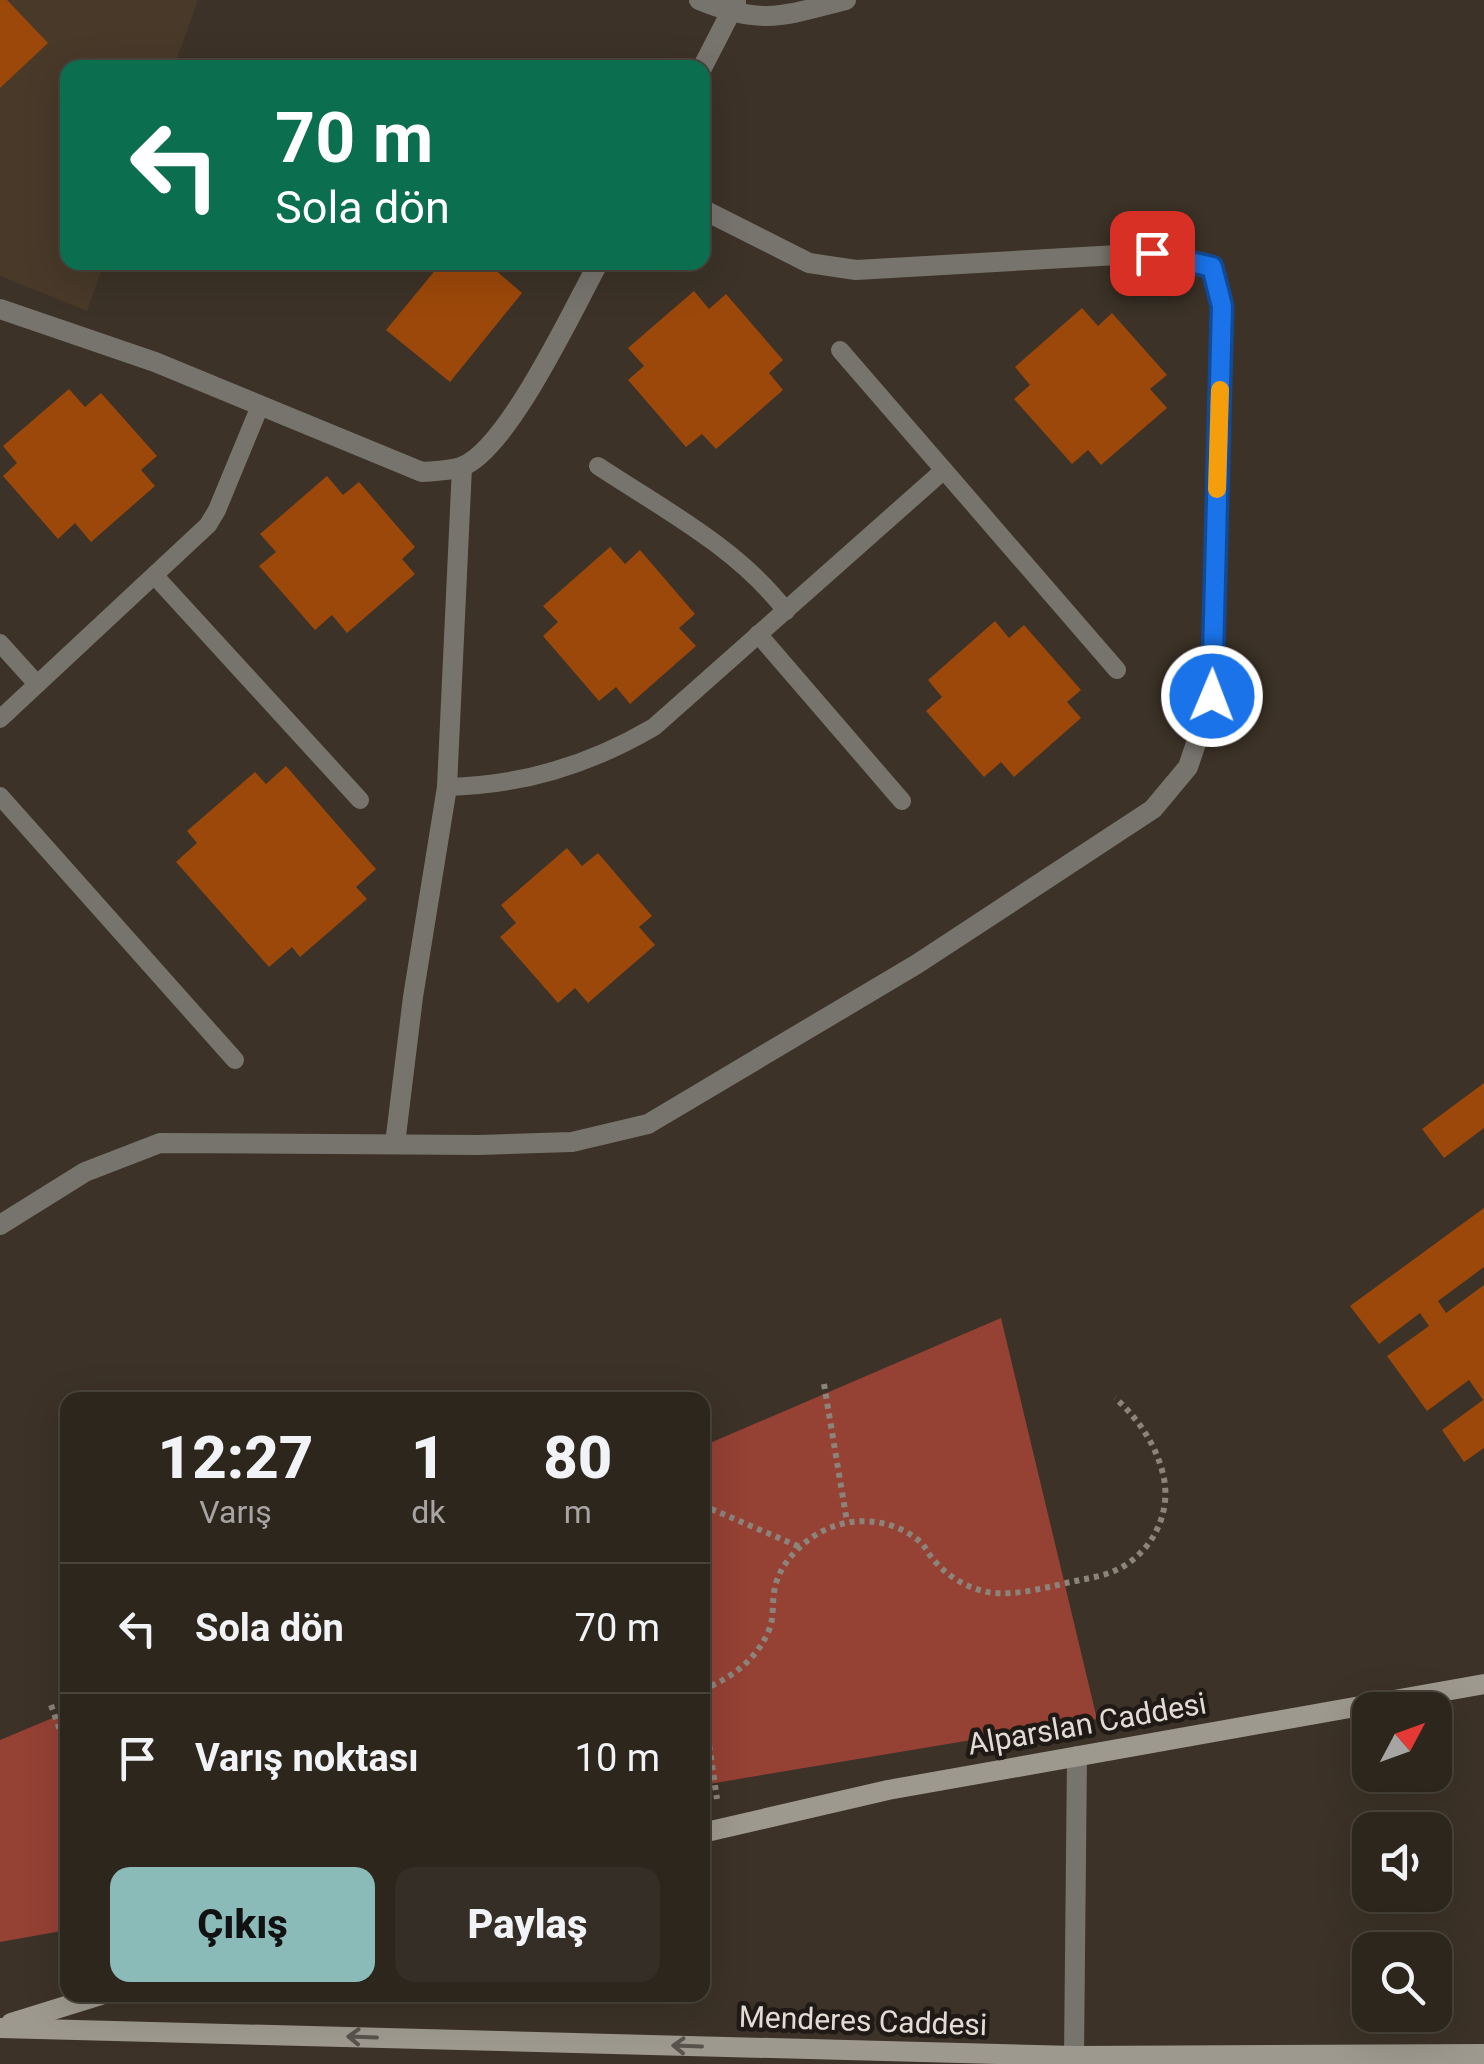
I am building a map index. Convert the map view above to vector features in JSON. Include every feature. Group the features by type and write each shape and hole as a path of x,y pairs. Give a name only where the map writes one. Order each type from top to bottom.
{"main road":[{"name":"Alparslan Caddesi","path":"712,1831 888,1790 1484,1684"},
{"path":"0,2027 79,2002"},
{"name":"Menderes Caddesi","path":"0,2027 1074,2056 1484,2054"}],"street":[{"path":"700,0 734,6 754,18 780,17 846,0"},
{"path":"706,60 734,6"},
{"path":"0,1225 85,1172 160,1143 572,1142 648,1124 917,964 1153,809 1188,767 1212,696 1222,306 1212,267 1152,253 856,270 809,263 710,213"},
{"path":"0,309 155,362 422,472 462,467 494,442 594,270"},
{"path":"396,1144 446,787 462,467"},
{"path":"1074,2056 1077,1756"}],"lane":[{"path":"840,350 1117,670"},
{"path":"0,719 196,538 217,510 260,406"},
{"path":"598,466 732,556 786,610"},
{"path":"446,787 480,786 546,774 620,746 654,727 944,470"},
{"path":"155,576 360,800"},
{"path":"758,634 902,801"},
{"path":"0,643 38,684"},
{"path":"0,796 235,1060"}],"path":[{"path":"824,1384 848,1522"},
{"path":"710,1688 745,1665 759,1648 769,1629 780,1572 800,1547 829,1528 848,1522 867,1521 904,1531 922,1542 944,1572 982,1591 1005,1594 1045,1588 1123,1567 1150,1544 1159,1528 1166,1492 1149,1440 1139,1422 1115,1398"},
{"path":"710,1508 800,1547"},
{"path":"51,1705 60,1730"},
{"path":"710,1803 712,1831"}],"shaded area":[{"path":"0,0 198,0 177,60 60,60 60,270 102,270 87,311 0,276"},
{"path":"1001,1318 1097,1719 710,1784 710,1443"},
{"path":"60,1715 60,1931 0,1942 0,1740"}],"building":[{"path":"0,0 7,0 48,43 0,88"},
{"path":"435,270 495,270 522,293 450,382 386,330"},
{"path":"694,291 709,309 726,294 783,360 769,373 783,390 716,449 702,434 686,447 628,380 644,366 628,348"},
{"path":"1082,308 1098,326 1112,313 1167,375 1150,389 1167,408 1101,465 1088,450 1072,464 1014,399 1030,385 1015,367"},
{"path":"69,389 85,407 101,393 157,456 141,470 155,486 91,542 75,523 58,539 3,476 17,463 3,446"},
{"path":"327,476 343,495 359,482 415,547 402,559 415,574 347,633 332,615 315,630 259,566 276,552 260,534"},
{"path":"610,547 625,564 640,550 695,614 679,628 696,646 630,704 616,687 599,701 543,636 558,622 543,606"},
{"path":"995,621 1009,638 1024,625 1081,690 1067,702 1081,718 1014,777 1001,762 984,777 926,711 942,697 928,680"},
{"path":"286,766 376,869 356,887 367,899 300,957 292,947 269,967 176,862 197,843 187,831 255,772 266,784"},
{"path":"567,848 582,866 598,853 652,916 639,927 655,945 588,1003 575,988 558,1003 500,937 516,923 501,905"},
{"path":"1484,1083 1484,1128 1444,1158 1422,1129"},
{"path":"1484,1208 1484,1267 1438,1301 1446,1313 1484,1285 1484,1448 1464,1462 1442,1430 1483,1400 1469,1380 1427,1411 1387,1356 1429,1326 1420,1313 1379,1344 1350,1306"}],"slow traffic":[{"path":"1217,489 1220,390"}],"route":[{"path":"1152,253 1212,267 1222,306 1212,696"}]}
